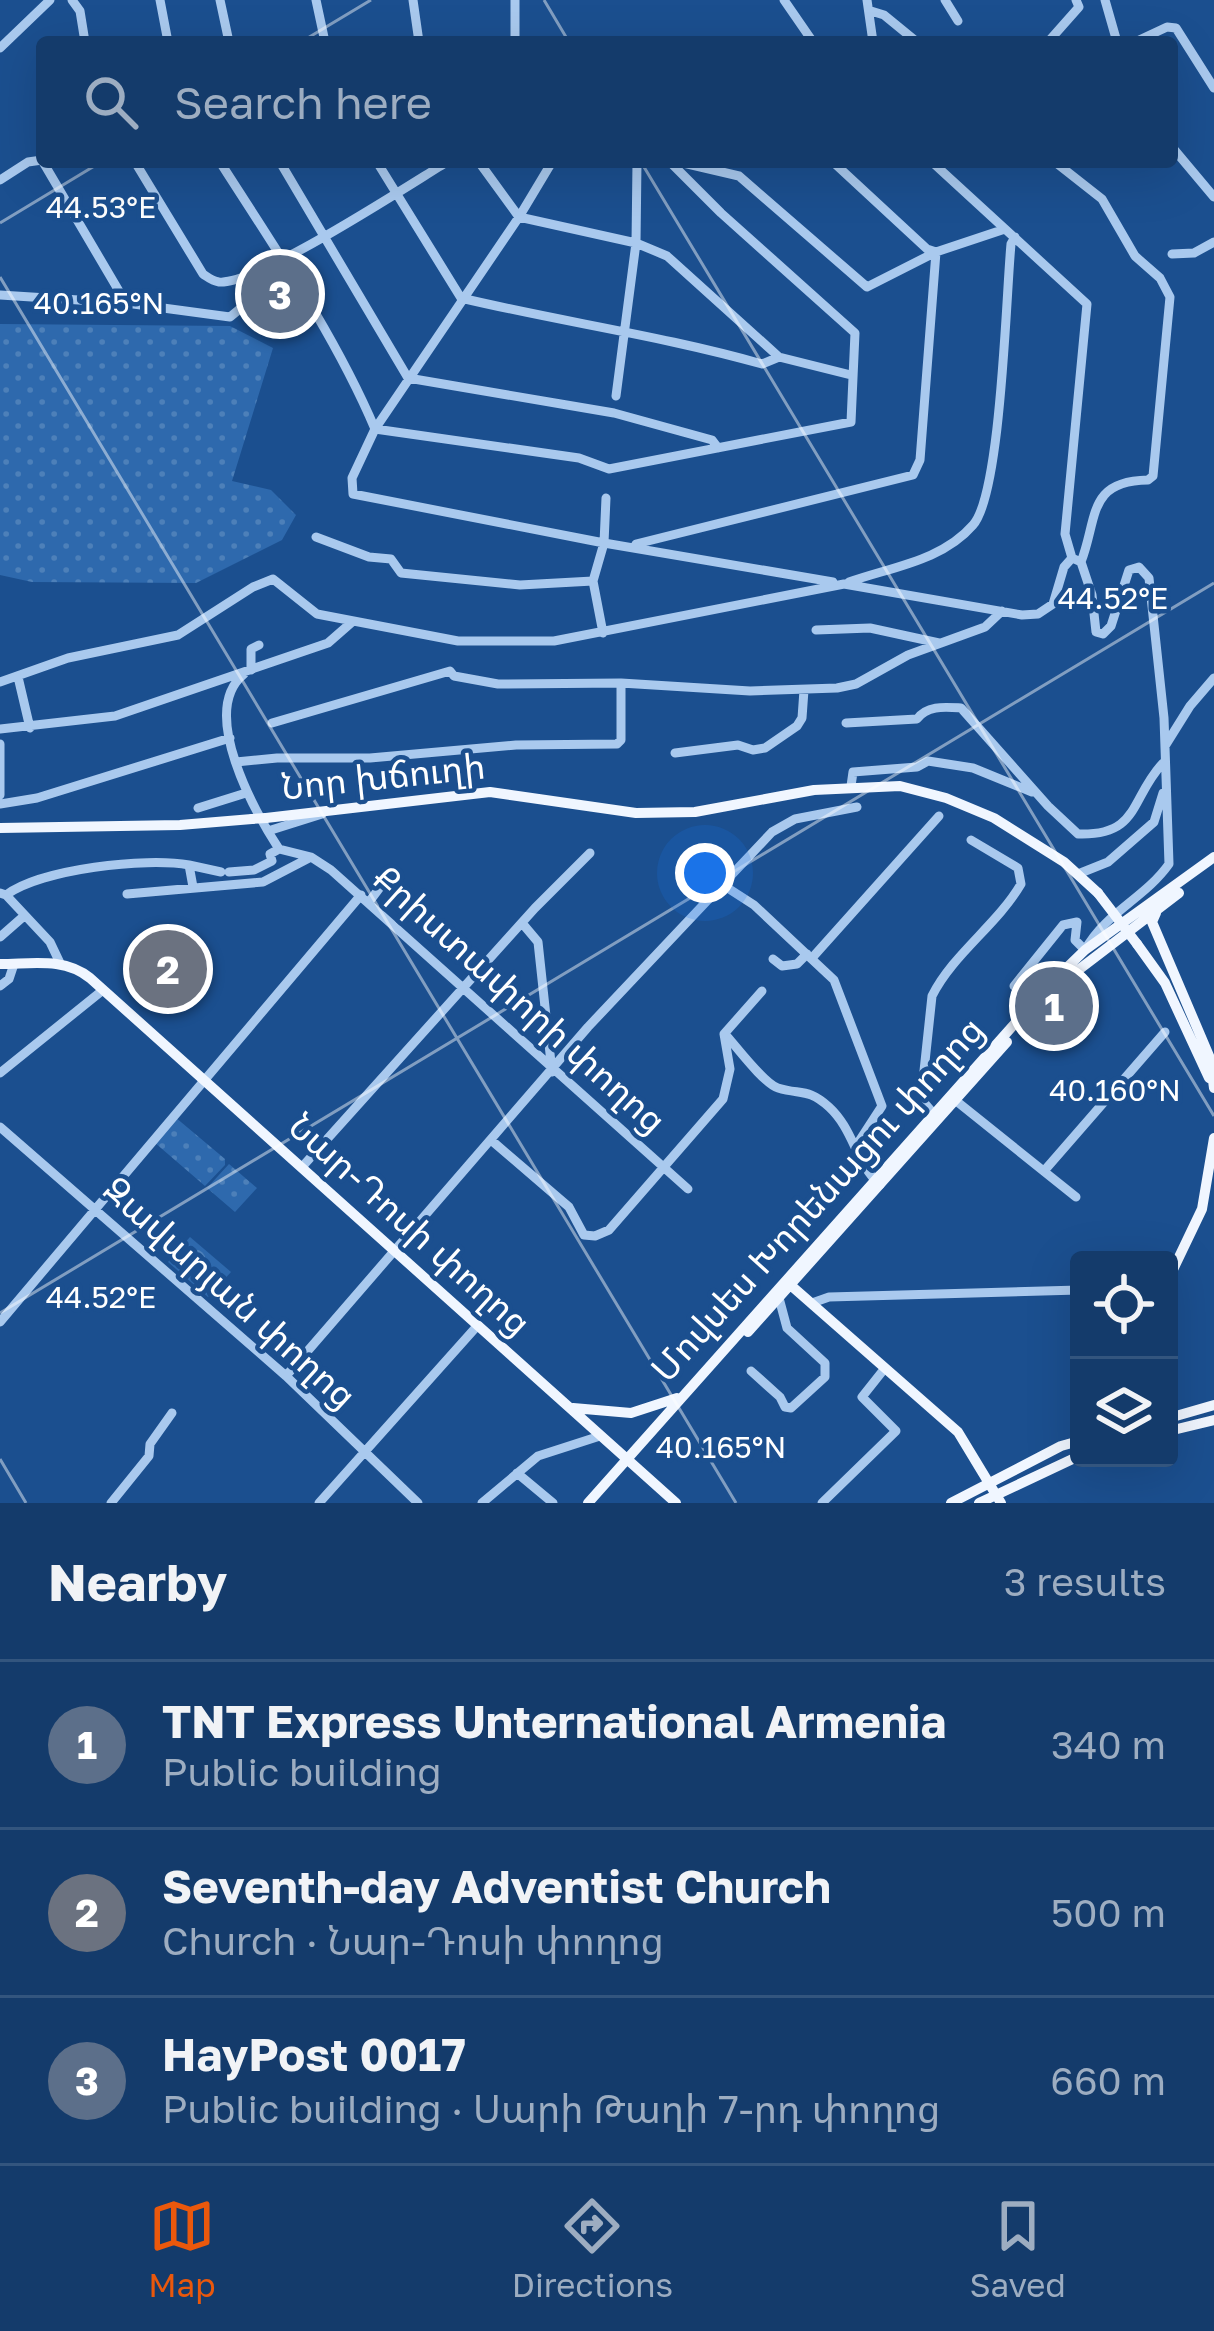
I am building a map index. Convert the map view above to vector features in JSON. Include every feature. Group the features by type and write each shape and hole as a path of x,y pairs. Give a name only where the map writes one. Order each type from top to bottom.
{"main road":[{"name":"Նոր խճուղի","path":"0,829 262,823 490,792 636,812 695,812 850,786 900,786 994,818 1078,874 1166,983 1214,1089"},
{"name":"Մովսես Խորենացու փողոց","path":"629,1462 682,1396 1085,950 1214,861"},
{"name":"Մովսես Խորենացու փողոց","path":"935,1116 955,1100 1055,988 1144,907 1160,908 1214,861"},
{"path":"1160,908 1152,922 1210,1058 1214,1089"},
{"path":"0,964 60,963"},
{"name":"Նար-Դոսի փողոց","path":"60,963 78,968 676,1503"},
{"path":"1178,1260 1202,1209 1214,1138"},
{"name":"Մովսես Խորենացու փողոց","path":"590,1503 779,1298 788,1282"},
{"path":"788,1282 958,1432 996,1493"},
{"path":"569,1408 632,1413 682,1396"},
{"path":"1178,1415 1214,1405"},
{"path":"1178,1429 1214,1420"},
{"path":"980,1503 1070,1444"},
{"path":"951,1503 996,1493 1070,1460"}],"street":[{"path":"0,48 50,0"},
{"path":"72,0 80,11 85,36"},
{"path":"160,0 167,36"},
{"path":"220,0 228,36"},
{"path":"316,0 324,36"},
{"path":"413,0 418,36"},
{"path":"515,0 515,36"},
{"path":"784,0 809,36"},
{"path":"945,0 958,21"},
{"path":"1053,36 1079,7 1076,0"},
{"path":"1105,0 1115,36"},
{"path":"869,5 872,36"},
{"path":"869,5 910,36"},
{"path":"1148,36 1176,28 1214,88"},
{"path":"1178,154 1214,197"},
{"path":"0,179 36,161"},
{"path":"46,168 126,302"},
{"path":"139,168 203,274 219,282 241,278 326,236 437,168"},
{"path":"224,168 282,259 375,429"},
{"path":"284,168 408,378"},
{"path":"379,168 461,298 712,349 762,364 779,357"},
{"path":"483,168 519,217 636,243 667,256 779,357 851,375"},
{"path":"548,168 375,429 352,478 352,494 1022,615 1049,608 1056,599 1064,567 1076,560 1097,501 1122,481 1153,476 1170,297 1160,278 1135,256 1102,199 1063,168"},
{"path":"616,396 636,243 638,168"},
{"path":"375,429 579,458 609,469 851,422 855,333 707,201 679,168"},
{"path":"702,168 739,176 867,286"},
{"path":"839,168 927,249 936,252"},
{"path":"939,168 1087,304 1064,534 1092,596 1096,632 1103,634 1111,626 1129,570 1138,567 1149,578 1165,746 1169,864 1144,907"},
{"path":"867,286 936,252 1006,228"},
{"path":"0,682 86,654 178,634 271,579 317,614 352,622 458,641 554,641 844,584 938,551 978,518 993,472 1015,237"},
{"path":"1172,254 1195,253 1214,242"},
{"path":"631,545 913,475 920,460 936,252"},
{"path":"0,295 126,302 230,317 247,303 241,278"},
{"path":"864,301 867,286"},
{"path":"408,378 614,413 712,440 718,448"},
{"path":"603,632 593,581 604,543 607,498"},
{"path":"316,537 369,557 391,559 401,573 520,585 593,581"},
{"path":"272,723 450,671 454,676 498,684 804,690 856,683 939,643 985,627 1002,611"},
{"path":"0,729 115,716 335,640 352,622"},
{"path":"816,630 870,628 939,643"},
{"path":"60,963 50,941 3,894 27,882 111,864 189,865 225,872 254,870 272,861 270,854 279,849 245,793 230,738 232,692 236,680 247,672 251,649 259,645"},
{"path":"18,677 30,728"},
{"path":"1165,746 1214,678"},
{"path":"236,762 370,758 516,745 605,746 621,740 621,683"},
{"path":"675,753 738,745 765,748 797,726 804,690"},
{"path":"846,723 917,719 922,712 940,707 961,708 1073,833 1099,835 1133,815 1150,778 1163,763"},
{"path":"0,804 37,799 230,738"},
{"path":"0,744 0,795"},
{"path":"850,786 853,772 917,767 928,761 973,768 1037,794"},
{"path":"1078,874 1099,869 1154,822 1164,788"},
{"path":"198,808 245,793"},
{"path":"286,1376 588,1027 783,823 857,807"},
{"path":"773,959 795,965 810,956 939,816"},
{"path":"935,1116 921,1099 932,996 1021,884 1018,868 971,840"},
{"name":"Քրիստափորի փողոց","path":"279,849 311,857 365,899 552,1072 688,1189"},
{"path":"302,1167 590,853"},
{"path":"128,894 263,882 311,857"},
{"path":"189,865 193,887"},
{"path":"0,1322 203,1079 393,871"},
{"path":"723,885 754,905 834,980 881,1102 856,1146"},
{"path":"0,937 24,916"},
{"path":"1014,986 1068,922 1077,922 1075,940 1085,950"},
{"path":"522,923 538,942 552,1072"},
{"path":"0,986 9,979 14,964"},
{"path":"0,1073 103,990"},
{"path":"724,1034 762,991"},
{"path":"1044,1171 1166,1032"},
{"path":"491,1140 569,1207 584,1235 595,1237 609,1230 722,1099 730,1069 724,1034"},
{"path":"724,1034 775,1087 811,1092 841,1118 860,1162 877,1182"},
{"path":"955,1100 1076,1197"},
{"name":"Զավարյան փողոց","path":"0,1127 286,1376 418,1503"},
{"path":"812,1303 829,1298 1070,1290"},
{"path":"751,1371 791,1408 825,1377 825,1363 787,1328 779,1298"},
{"path":"319,1503 478,1325"},
{"path":"822,1503 896,1432 862,1396 885,1368"},
{"path":"111,1503 149,1456 151,1444 172,1413"},
{"path":"482,1503 538,1456 600,1436"},
{"path":"517,1473 553,1503"}],"green space":[{"path":"0,324 230,326 273,348 232,481 271,490 296,515 282,540 196,583 32,582 0,575"},
{"path":"175,1117 225,1159 205,1186 154,1142"},
{"path":"229,1164 257,1188 235,1212 207,1188"},
{"path":"190,1237 231,1272 208,1297 168,1262"}],"place":[{"name":"HayPost 0017","path":"280,294"},
{"name":"Seventh-day Adventist Church","path":"168,969"},
{"name":"TNT Express Unternational Armenia","path":"1054,1006"}]}
